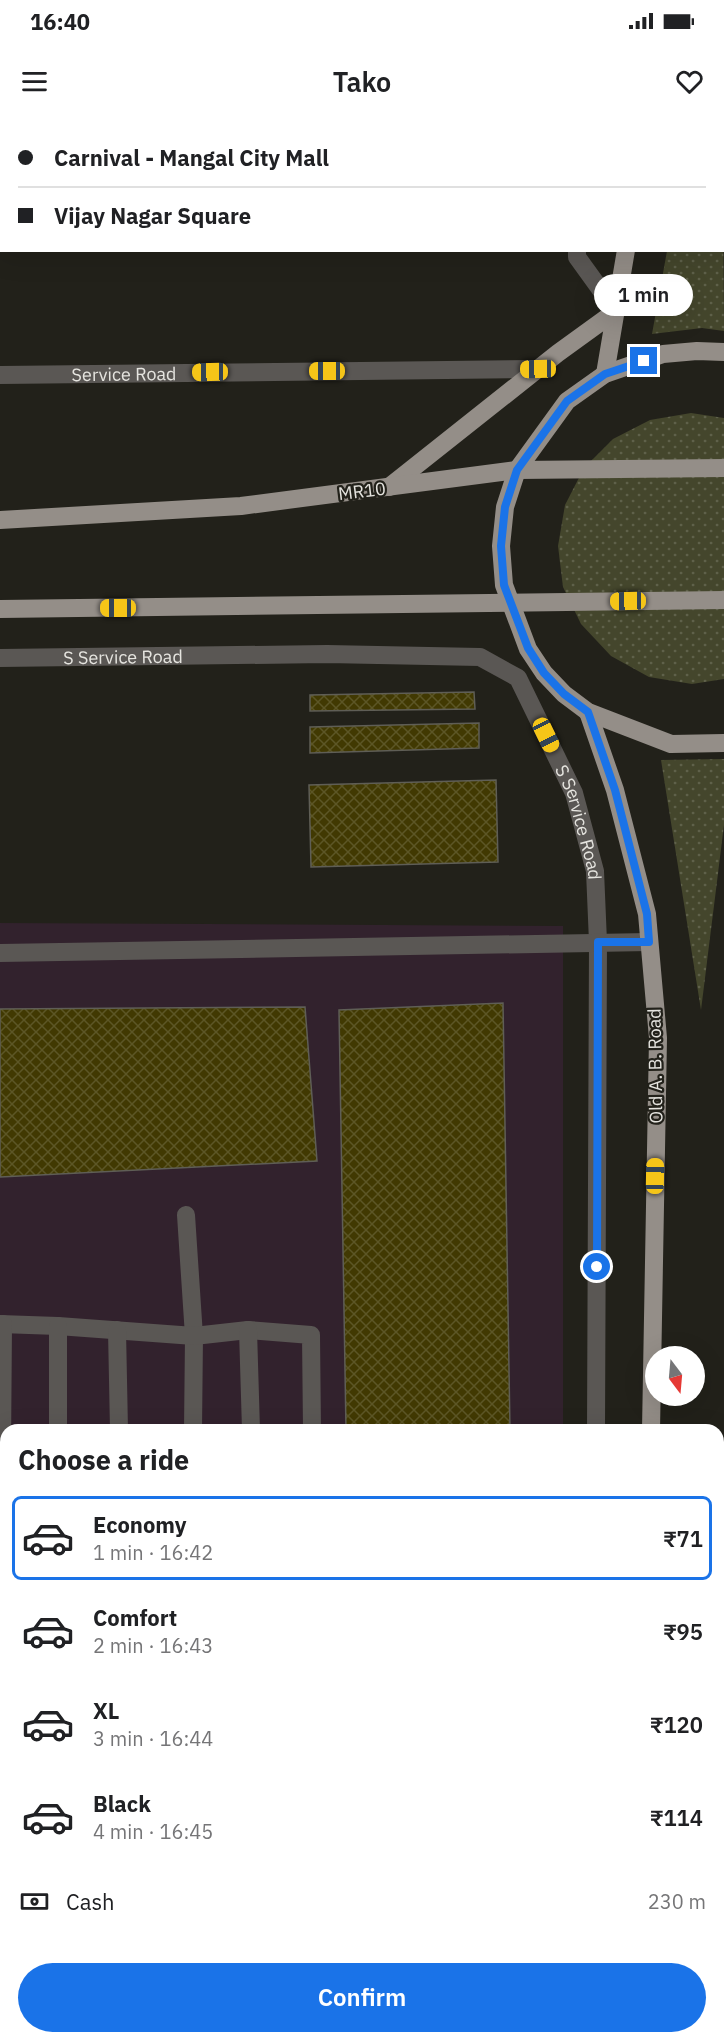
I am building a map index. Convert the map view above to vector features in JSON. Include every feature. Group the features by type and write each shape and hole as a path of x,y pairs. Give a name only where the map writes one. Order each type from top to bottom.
{"main road":[{"path":"605,374 626,252"},
{"path":"388,488 538,369 616,311"},
{"path":"724,352 697,351 663,354 605,374 567,401 517,470 505,507 501,546 504,585 528,648 544,673 564,694 588,712 671,744 724,743"},
{"name":"MR10","path":"0,520 241,506 517,470 724,468"},
{"path":"0,609 724,600"},
{"name":"Old A. B. Road","path":"588,712 615,790 647,914 657,1038 651,1424"}],"street":[{"path":"577,252 577,258 616,311"},
{"name":"Service Road","path":"0,375 538,369"},
{"name":"S Service Road","path":"0,658 327,654 480,657 518,678 574,793 595,871 598,942 596,1424"},
{"path":"0,953 649,942"},
{"path":"186,1215 194,1336 193,1424"},
{"path":"1,1424 2,1324 194,1336 248,1330 311,1335 312,1424"},
{"path":"58,1326 58,1424"},
{"path":"117,1330 119,1424"},
{"path":"248,1330 251,1424"}],"shaded area":[{"path":"0,923 563,926 563,1424 0,1424"}],"green space":[{"path":"667,252 723,252 724,331 702,328 652,334"},
{"path":"691,413 724,418 724,679 692,684 649,677 611,656 581,624 563,587 558,546 565,505 584,468 613,439 650,420"},
{"path":"724,759 724,825 701,1010 661,760"}],"building":[{"path":"474,692 475,709 310,711 310,695"},
{"path":"479,723 479,748 310,753 310,727"},
{"path":"496,780 498,862 311,867 309,785"},
{"path":"503,1003 510,1424 346,1424 339,1010"},
{"path":"305,1007 317,1161 0,1177 0,1009"}],"route":[{"path":"597,1267 598,942 649,942 647,914 615,790 588,712 564,694 544,673 528,648 504,585 501,546 505,507 517,470 567,401 605,374 644,361"}]}
